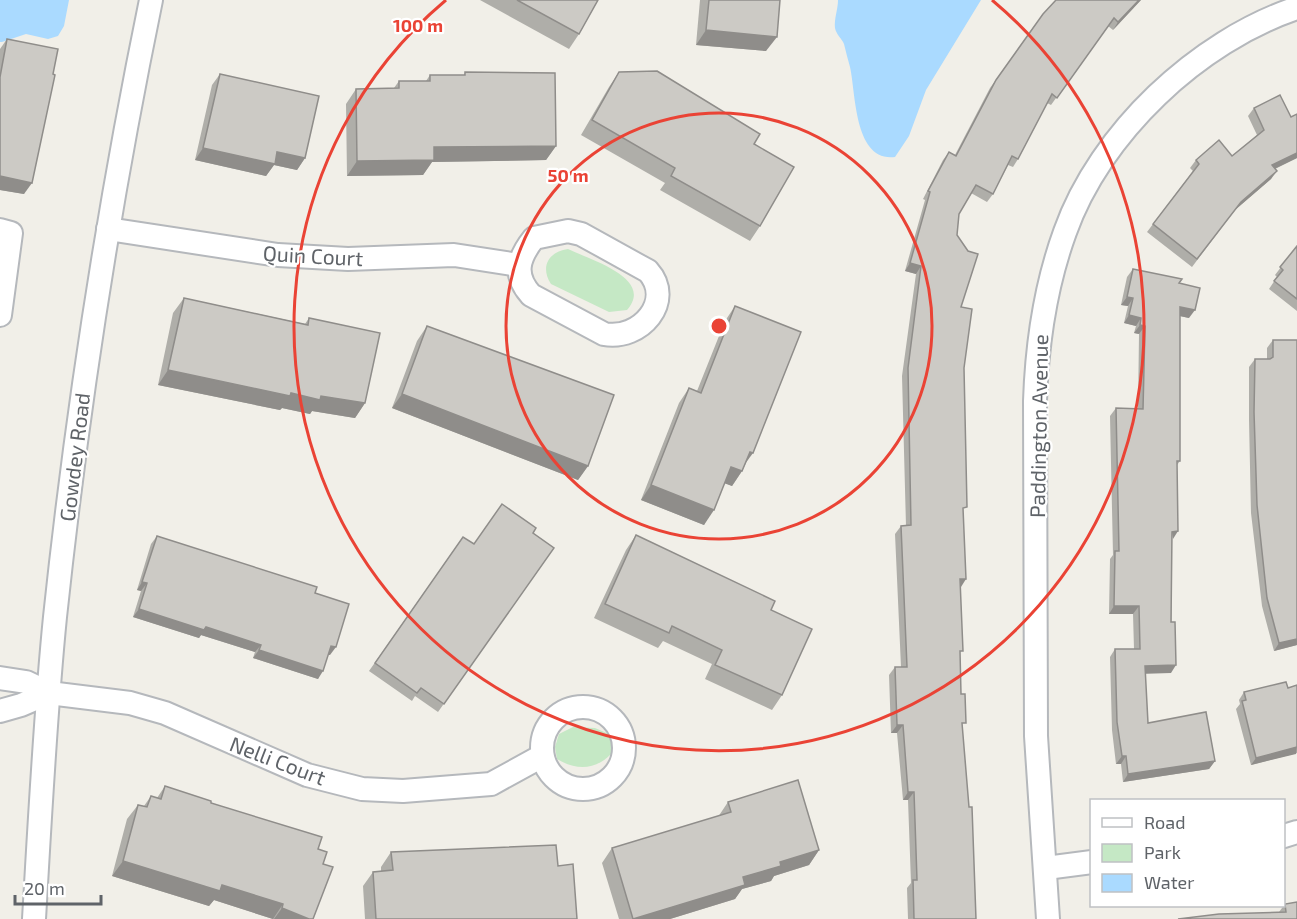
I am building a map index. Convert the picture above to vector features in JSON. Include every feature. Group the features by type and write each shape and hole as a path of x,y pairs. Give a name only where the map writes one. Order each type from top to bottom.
{"street":[{"name":"Gowdey Road","path":"34,919 55,618 83,382 108,229 151,0"},
{"name":"Paddington Avenue","path":"1048,919 1036,736 1035,401 1036,353 1050,278 1065,229 1090,181 1128,127 1169,84 1200,59 1250,29 1297,8"},
{"name":"Quin Court","path":"108,229 278,255 348,259 454,255 519,265"},
{"path":"0,230 11,233 0,315"},
{"path":"568,231 581,234 648,271 656,286 654,307 650,316 637,330 616,336 604,334 531,295 518,276 519,265 526,248 534,238 568,231"},
{"path":"0,678 26,682 49,693"},
{"path":"0,711 49,693"},
{"name":"Nelli Court","path":"49,693 130,703 165,713 307,776 362,789 403,791 491,784 542,756"},
{"path":"1046,868 1090,862"}],"green space":[{"path":"568,249 604,265 626,280 633,289 633,299 627,310 609,312 551,284 546,272 548,261 555,253"},
{"path":"573,727 595,728 609,734 613,744 611,754 599,763 586,767 572,766 557,759 555,747 559,734"}],"water":[{"path":"0,0 69,0 64,26 58,36 48,39 26,34 0,42"},
{"path":"838,0 981,0 926,90 909,136 895,157 882,156 872,149 864,138 859,124 844,44 835,28"}],"building":[{"path":"517,0 598,0 579,34"},
{"path":"709,0 780,0 777,37 706,30"},
{"path":"1056,0 1139,0 1118,22 1114,18 1057,98 1052,94 1018,159 1012,156 993,194 976,185 959,214 957,235 968,251 978,254 961,307 972,309 964,368 967,507 963,508 966,579 960,579 963,651 960,651 961,694 965,694 966,723 962,723 969,807 972,807 976,919 914,919 913,880 917,880 914,792 908,792 903,725 897,725 895,667 907,667 901,526 911,525 908,368 921,266 910,263 930,192 928,191 949,152 956,156 996,80 1043,14"},
{"path":"7,39 58,49 53,74 55,75 32,183 0,176 0,77"},
{"path":"657,71 760,134 754,144 794,167 760,226 671,176 675,168 592,120 619,72"},
{"path":"465,72 555,73 556,146 434,147 434,160 357,161 356,89 399,88 399,81 430,81 430,75 465,75"},
{"path":"220,74 319,96 305,158 277,152 275,164 203,148"},
{"path":"1280,95 1291,117 1297,114 1297,153 1272,165 1277,171 1241,202 1197,259 1153,224 1199,164 1196,160 1219,140 1232,156 1264,130 1254,108"},
{"path":"1297,246 1297,299 1274,281 1283,270 1280,267"},
{"path":"1133,269 1182,279 1179,283 1200,288 1195,310 1180,307 1178,531 1172,532 1171,622 1175,622 1176,665 1145,666 1148,723 1206,712 1215,761 1128,774 1126,756 1122,756 1117,722 1115,649 1140,649 1139,606 1114,606 1115,551 1119,551 1116,408 1143,409 1145,326 1140,325 1141,318 1129,315 1133,298 1127,297"},
{"path":"184,298 308,325 309,318 380,333 365,403 321,396 320,400 291,393 290,396 168,370"},
{"path":"735,306 801,332 753,453 750,452 742,471 731,467 714,510 651,485 689,388 701,393"},
{"path":"427,326 614,395 588,466 402,394"},
{"path":"1273,340 1297,340 1297,639 1279,643 1267,598 1257,505 1254,412 1255,359 1273,357"},
{"path":"502,504 536,528 533,533 554,548 444,704 421,688 417,693 375,663 463,537 474,544"},
{"path":"636,535 775,601 771,610 812,629 782,695 715,665 722,650 672,626 669,633 605,604"},
{"path":"157,536 317,587 315,593 349,604 336,647 331,646 323,671 259,650 261,645 139,609 147,583 142,582"},
{"path":"1286,682 1288,688 1297,685 1297,747 1256,758 1242,701 1246,700 1244,692"},
{"path":"798,780 819,850 780,862 781,866 743,877 745,885 633,919 612,848 731,812 728,802"},
{"path":"165,786 211,801 211,803 322,837 318,849 327,852 323,864 333,867 313,919 282,908 283,904 222,885 220,891 123,861 138,805 147,807 151,796 161,799"},
{"path":"556,845 558,866 573,864 577,919 376,919 373,872 393,870 391,852"},
{"path":"1297,902 1297,919 1178,919 1219,914 1286,912 1285,904"}]}
